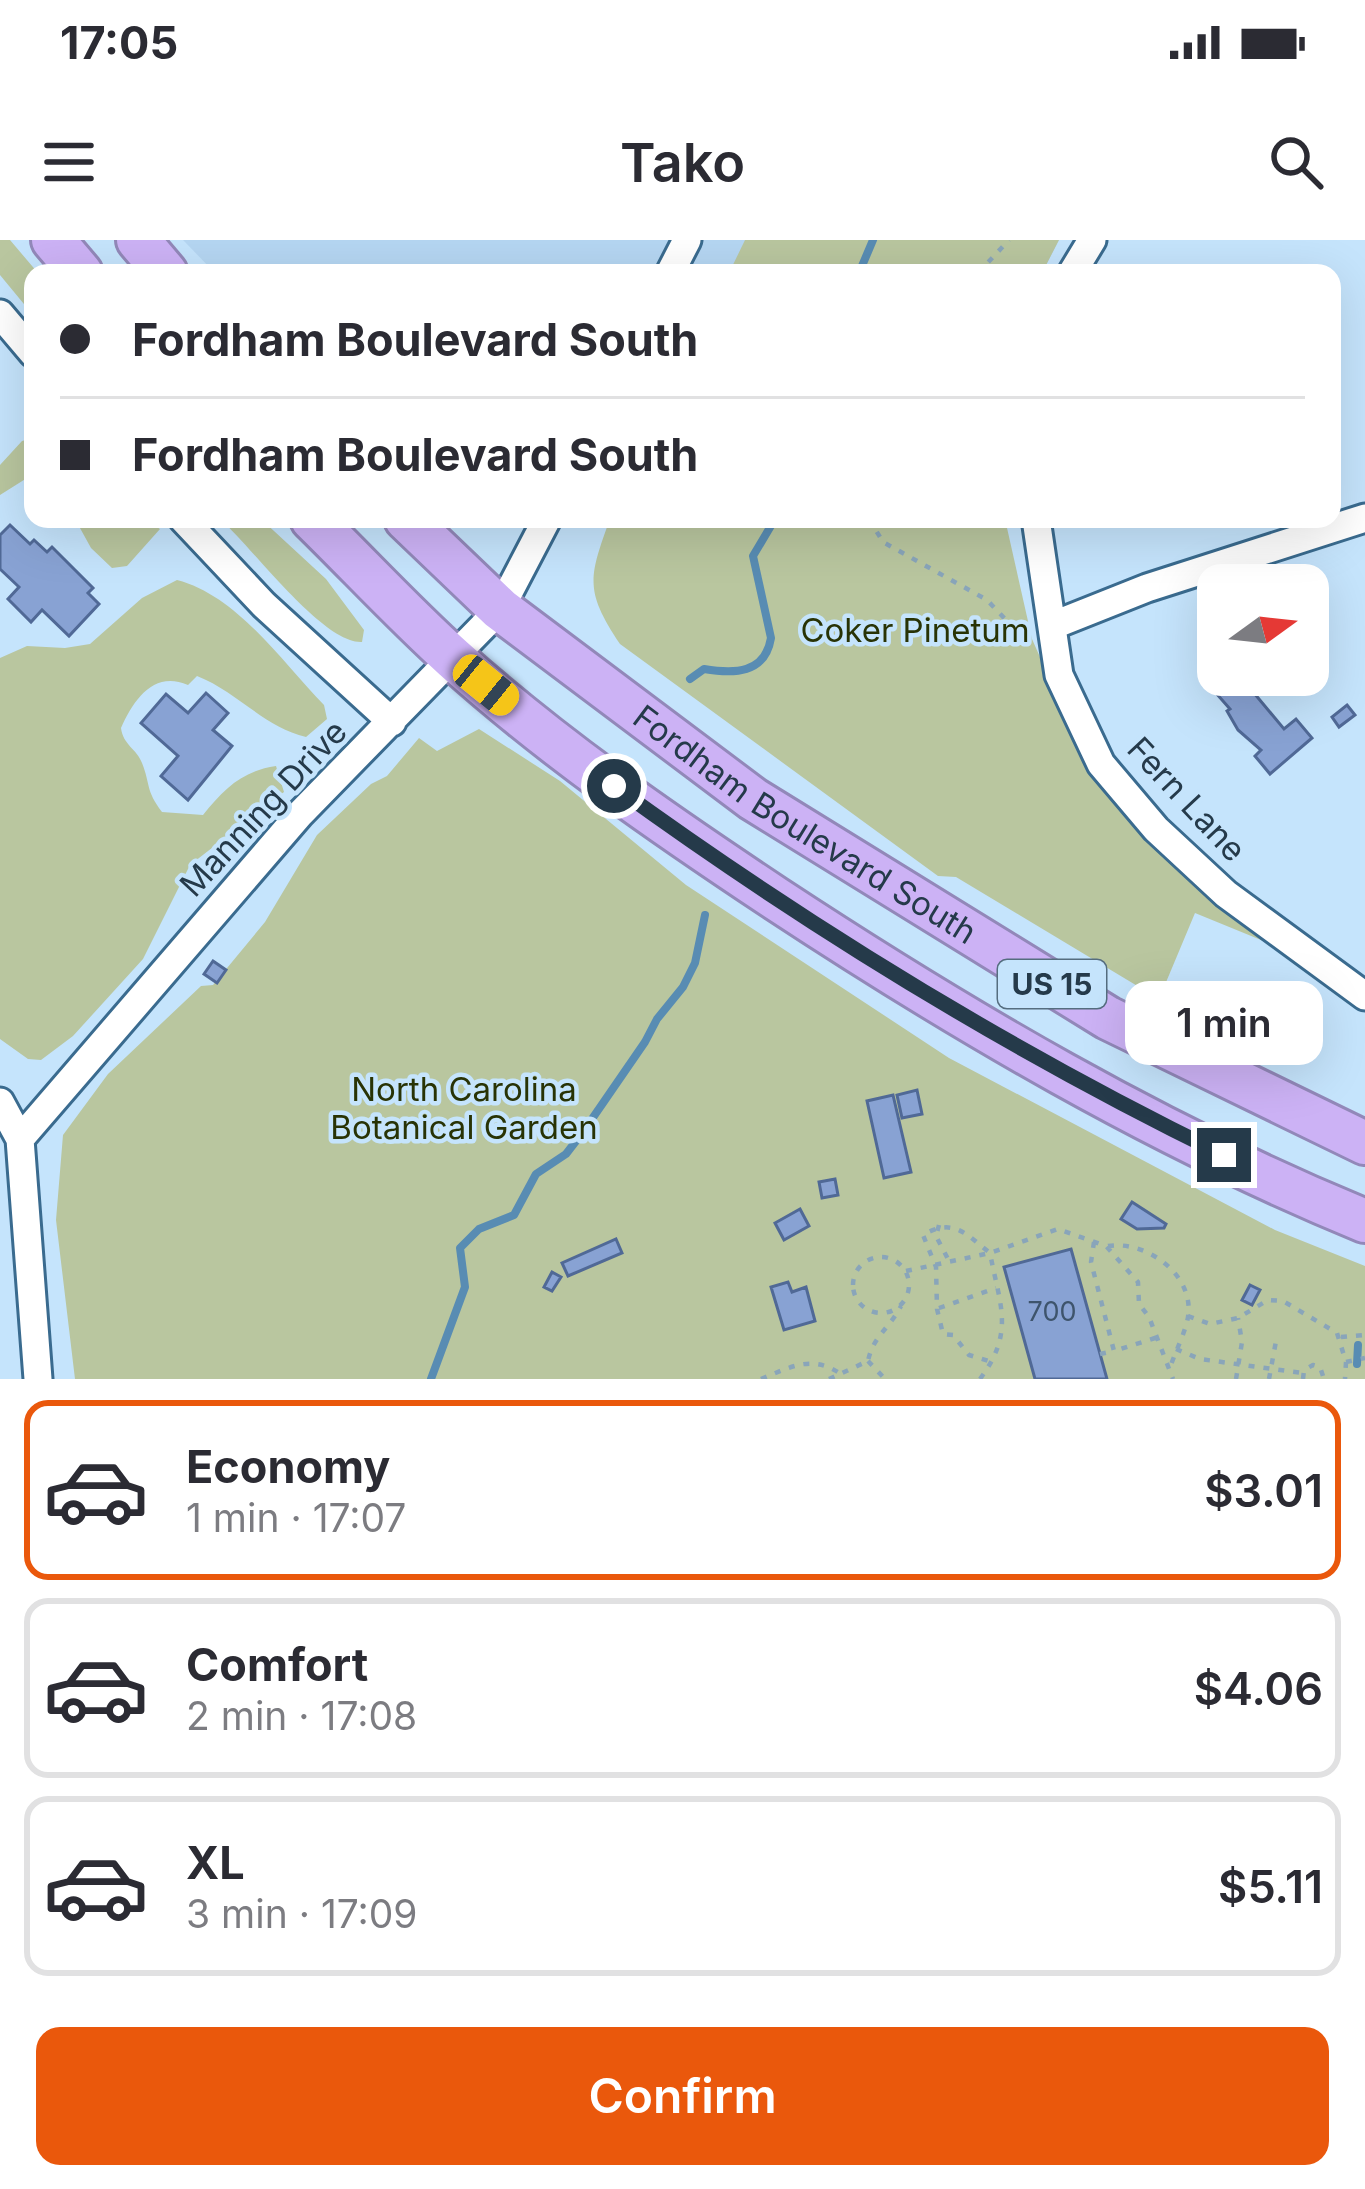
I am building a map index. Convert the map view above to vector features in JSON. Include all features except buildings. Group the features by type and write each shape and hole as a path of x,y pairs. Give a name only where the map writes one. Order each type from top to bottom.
{"highway":[{"path":"53,240 73,264"},
{"path":"138,240 158,264"},
{"name":"US 15","path":"321,528 454,658 585,764 704,850 940,1003 1111,1100 1365,1221"},
{"name":"Fordham Boulevard South","path":"415,528 500,610 753,799 1108,1018 1365,1143"}],"street":[{"path":"0,314 24,342"},
{"path":"191,528 264,605 392,722"},
{"name":"Manning Drive","path":"20,1139 300,814 500,610 542,528"},
{"name":"Fern Lane","path":"1037,528 1059,675 1101,764 1156,829 1226,894 1365,996"},
{"path":"1054,625 1148,588 1334,528"},
{"path":"0,1102 20,1139 38,1379"}],"path":[{"path":"986,264 1009,240"},
{"path":"874,528 883,542 987,600 1059,675"},
{"path":"939,1226 936,1236 950,1261"},
{"path":"980,1379 992,1362 1005,1333 990,1252 958,1226 939,1226 923,1235 936,1267 943,1334 952,1335 969,1355 992,1362"},
{"path":"905,1271 936,1267 1058,1229 1106,1246 1124,1243 1157,1256 1185,1292 1188,1316 1169,1371"},
{"path":"1094,1242 1091,1262 1114,1351"},
{"path":"1106,1246 1138,1282 1139,1304 1149,1317 1173,1379"},
{"path":"829,1379 868,1361 873,1340 893,1322 904,1301 909,1286 905,1271 891,1258 872,1258 857,1270 856,1298 871,1311 890,1312 904,1301"},
{"path":"937,1309 997,1288"},
{"path":"1188,1316 1210,1324 1238,1318 1268,1300 1283,1301 1340,1337 1365,1335"},
{"path":"1236,1379 1243,1342 1238,1318"},
{"path":"1340,1337 1346,1379"},
{"path":"1100,1354 1155,1338"},
{"path":"1269,1379 1276,1341"},
{"path":"1176,1349 1200,1358 1302,1376 1306,1367 1317,1366 1324,1378 1334,1379"},
{"path":"1346,1362 1365,1358"},
{"path":"761,1379 806,1361 827,1365 841,1377"},
{"path":"868,1361 885,1379"}],"shaded area":[{"path":"183,240 1059,240 1047,264 206,264"}],"green space":[{"path":"0,240 10,240 30,264 24,264 24,304 0,275"},
{"path":"745,240 1059,240 1047,264 733,264"},
{"path":"22,441 24,480 0,495 0,465"},
{"path":"80,528 160,529 127,566 112,568 91,548"},
{"path":"229,528 271,528 326,579 364,630 362,642 328,628"},
{"name":"Coker Pinetum","path":"607,528 1007,528 1032,639 1073,732 1295,954 1195,913 1159,999 956,877 938,876 620,644 596,597 597,556"},
{"path":"177,580 199,588 239,615 324,705 327,719 306,737 197,676 188,685 176,681 155,684 139,698 121,728 140,758 162,812 203,815 235,783 276,766 284,792 190,865 143,959 73,1036 41,1060 28,1059 0,1039 0,658 27,646 90,644 142,598"},
{"name":"North Carolina Botanical Garden","path":"479,729 560,781 686,885 949,1058 1275,1230 1365,1266 1365,1379 75,1379 56,1220 63,1135 108,1074 201,986 213,985 265,922 317,835 371,784 387,776 419,738 437,751"}],"waterway":[{"path":"863,264 873,240"},
{"path":"690,679 704,669 746,669 768,650 771,638 753,556 770,528"},
{"path":"431,1379 465,1287 460,1248 479,1229 514,1215 536,1174 566,1154 583,1132 683,987 695,963 705,915"},
{"path":"1357,1364 1358,1345"}],"route":[{"path":"614,786 844,943 979,1027 1224,1155"}]}
